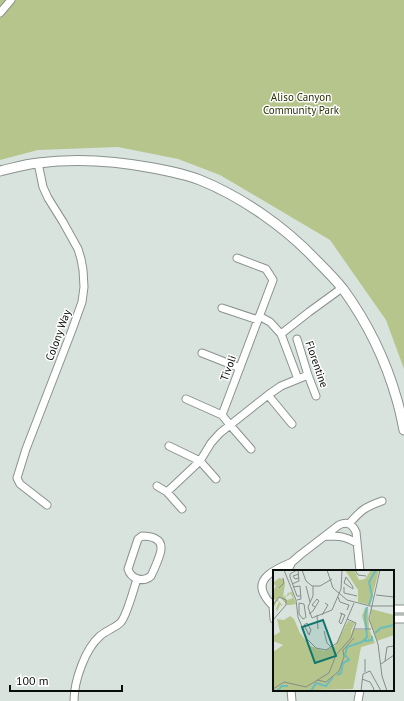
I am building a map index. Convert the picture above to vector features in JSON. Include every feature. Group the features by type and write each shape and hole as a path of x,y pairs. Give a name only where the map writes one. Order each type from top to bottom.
{"main road":[{"path":"0,171 38,163 70,160 133,164 200,180 234,196 282,229 306,250 342,288 361,316 374,340 388,373 397,400 404,430"}],"street":[{"path":"0,13 11,0"},
{"name":"Colony Way","path":"38,163 42,187 64,222 78,249 84,280 82,302 26,449 17,478 20,484 47,505"},
{"name":"Tivoli","path":"222,415 273,280 266,269 236,258"},
{"path":"281,334 342,288"},
{"path":"222,308 270,322 281,334 298,379"},
{"name":"Florentine","path":"297,339 316,396"},
{"path":"202,353 240,368"},
{"path":"167,492 200,461 211,443 220,433 281,386 308,375"},
{"path":"268,395 292,424"},
{"path":"186,399 222,415 251,449"},
{"path":"169,446 200,461 216,479"},
{"path":"157,486 167,492 182,509"},
{"path":"349,524 358,513 367,506 382,501"},
{"path":"276,570 292,562 344,523 353,527 356,532 360,570"},
{"path":"142,536 155,538 160,542 162,548 151,576 148,579 142,580 137,578 132,577 128,569 138,539 142,536"},
{"path":"325,536 338,536 347,538 357,543"},
{"path":"288,570 292,562"},
{"path":"273,572 266,576 262,582 264,596 273,604"},
{"path":"74,701 77,680 88,650 101,635 121,623 126,613 137,578"},
{"path":"394,619 404,618"},
{"path":"290,691 292,701"},
{"path":"358,701 360,691"}],"green space":[{"name":"Aliso Canyon Community Park","path":"0,0 404,0 404,369 386,320 330,240 220,175 178,159 118,147 38,150 0,160"}]}
